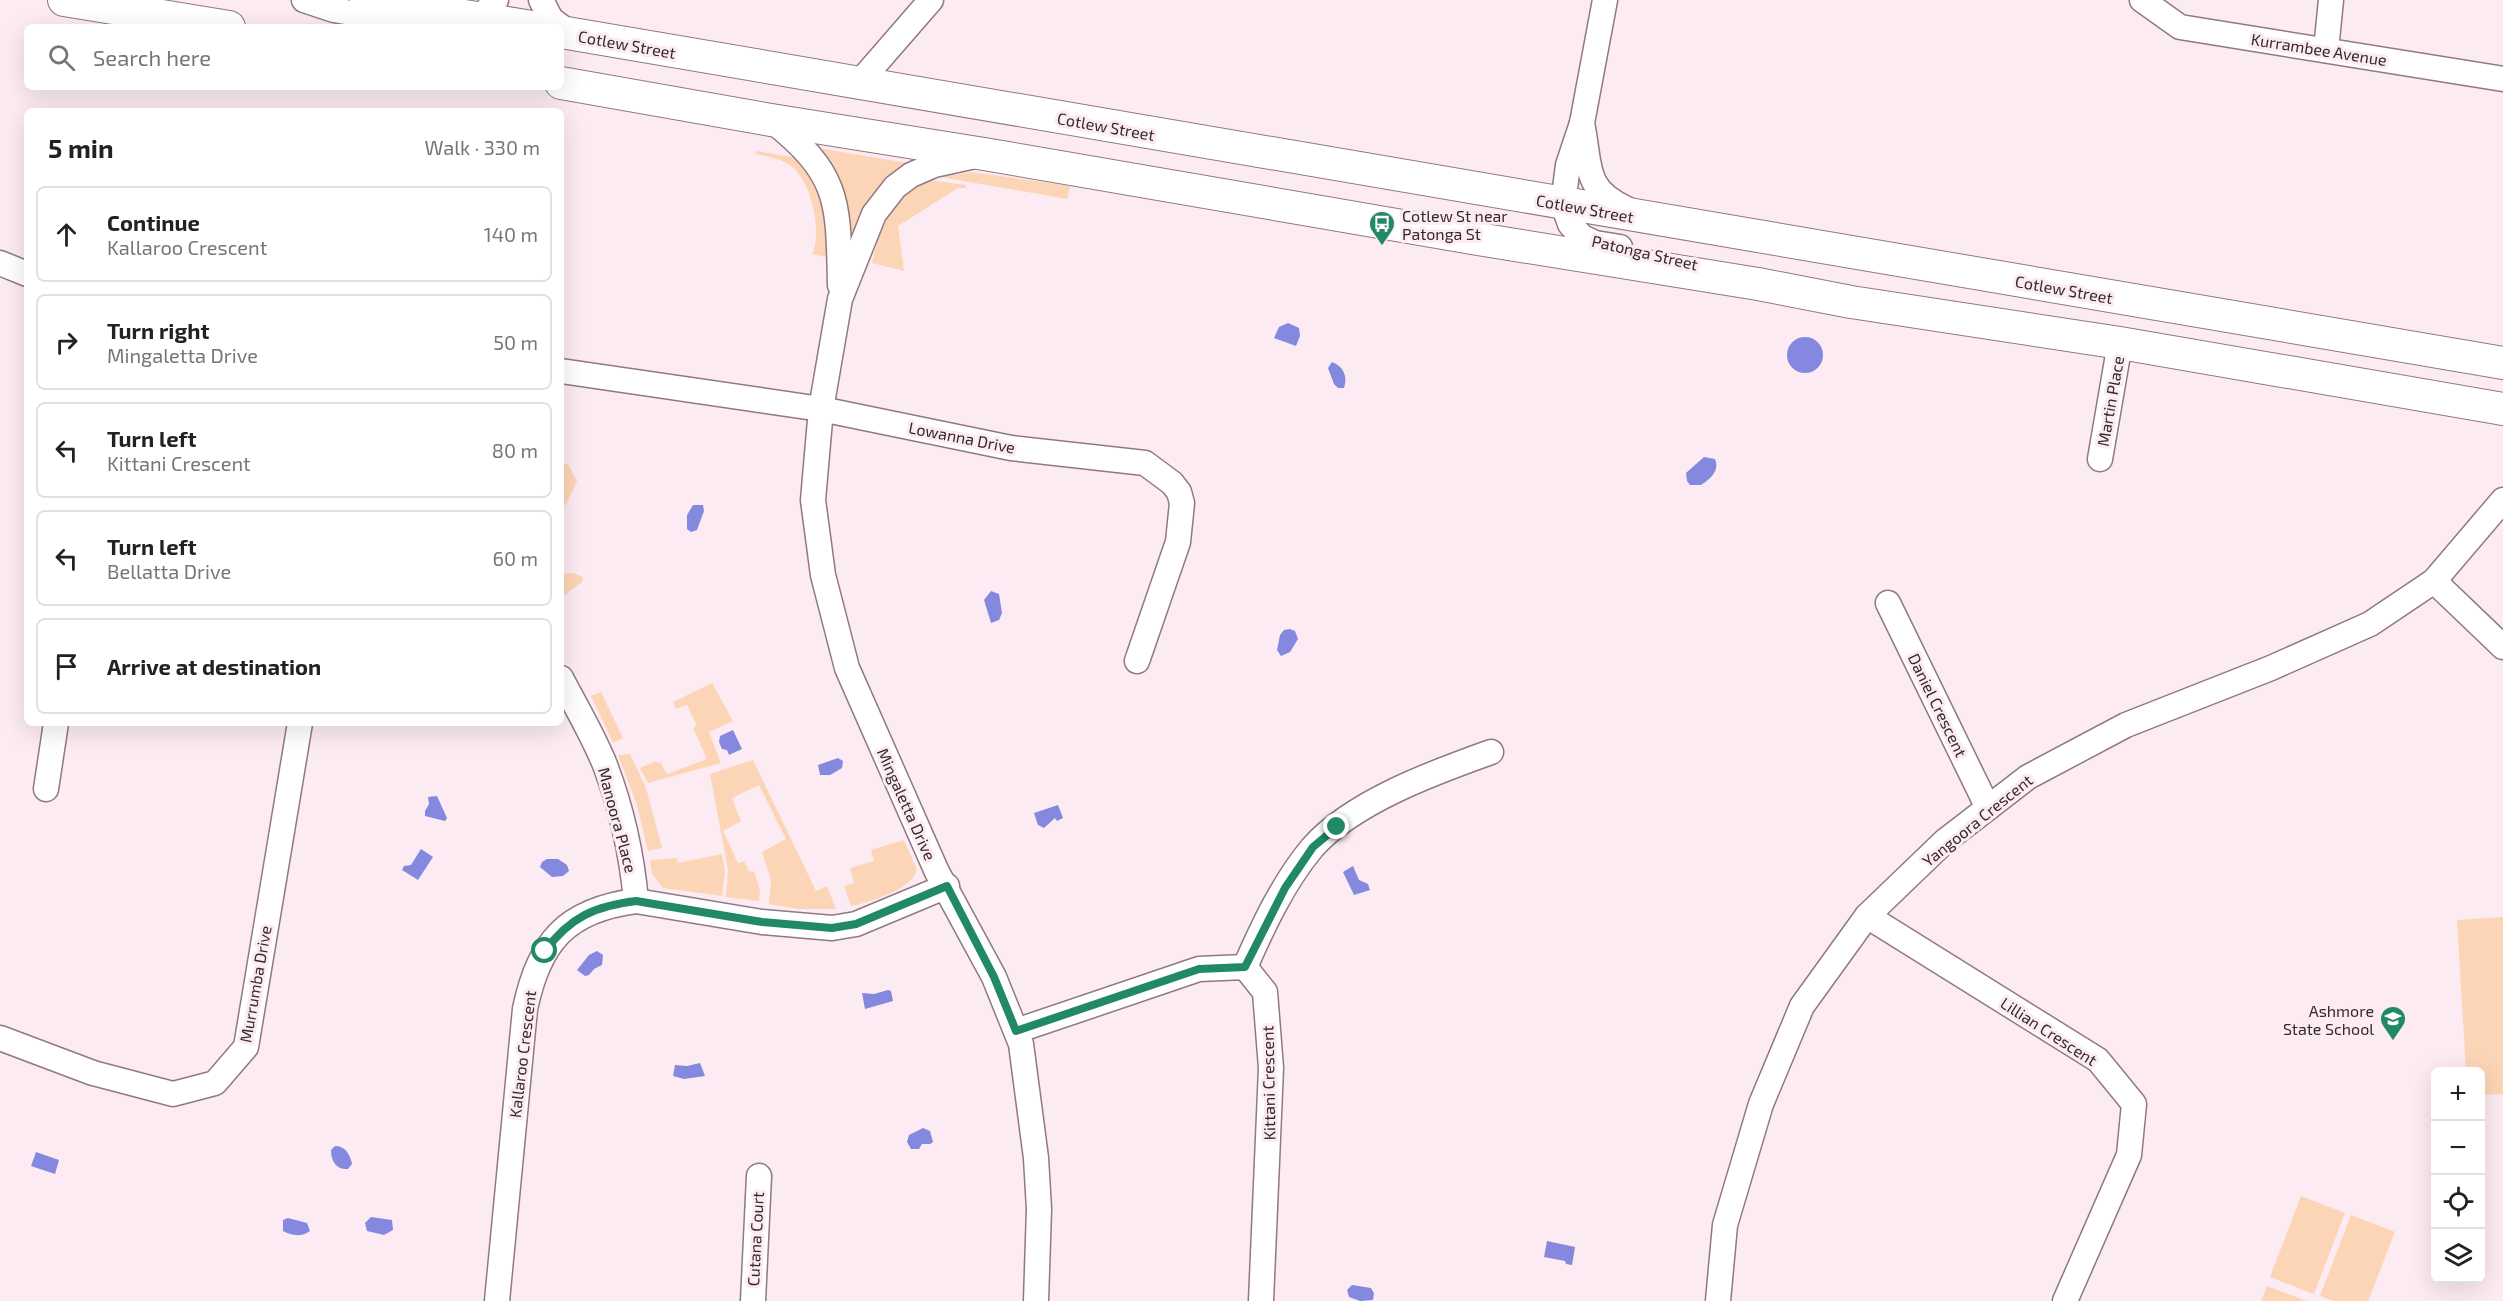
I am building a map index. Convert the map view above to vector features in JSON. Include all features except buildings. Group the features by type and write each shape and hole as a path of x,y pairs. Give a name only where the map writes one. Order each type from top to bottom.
{"main road":[{"path":"64,0 210,24"},
{"path":"366,0 485,15 520,24"},
{"name":"Cotlew Street","path":"566,33 2503,363"},
{"path":"564,84 1478,240 1758,284 1851,302 2120,343 2503,409"}],"street":[{"path":"304,0 334,10 413,24"},
{"path":"541,0 551,19 556,24"},
{"path":"858,84 931,0"},
{"name":"Patonga Street","path":"1605,0 1582,123 1568,165 1563,204 1570,224 1575,232 1588,241 1686,259 1758,284"},
{"name":"Kurrambee Avenue","path":"2142,0 2180,27 2503,79"},
{"path":"2326,50 2331,0"},
{"path":"564,71 588,75 645,97"},
{"name":"Mingaletta Drive","path":"771,120 799,142 820,167 834,193 839,222 840,299 821,409 813,500 823,575 846,668 937,872 947,886 994,977 1021,1044 1036,1158 1039,1209 1036,1301"},
{"name":"Patonga Street","path":"1582,123 1590,171 1596,189 1611,202 1649,219"},
{"name":"Mingaletta Drive","path":"840,299 874,214 895,188 911,175 934,165 984,154"},
{"path":"0,263 24,273"},
{"name":"Martin Place","path":"2100,459 2120,343"},
{"name":"Lowanna Drive","path":"564,371 821,409 1011,448 1145,463 1162,473 1179,492 1182,503 1178,542 1137,661"},
{"name":"Yangoora Crescent","path":"1718,1301 1725,1225 1761,1104 1802,1006 1867,916 1945,841 2028,777 2126,725 2271,668 2370,624 2434,581 2496,509 2503,489"},
{"path":"2434,581 2503,647"},
{"name":"Daniel Crescent","path":"1888,603 1988,808"},
{"name":"Manoora Place","path":"564,684 605,766 634,875 636,901"},
{"path":"46,789 56,726"},
{"name":"Murrumba Drive","path":"0,1038 93,1073 173,1094 214,1083 246,1047 300,726"},
{"path":"1016,1031 1199,969 1245,967 1285,888 1313,847 1367,805 1430,773 1491,752"},
{"name":"Kallaroo Crescent","path":"496,1301 525,1009 531,978 545,951 566,927 588,912 617,903 636,901 762,922 832,928 856,924 947,886"},
{"name":"Lillian Crescent","path":"1867,916 2098,1060 2134,1104 2129,1155 2065,1301"},
{"name":"Kittani Crescent","path":"1245,967 1265,992 1271,1068 1261,1301"},
{"name":"Cutana Court","path":"753,1301 759,1176"}],"shaded area":[{"path":"818,148 908,163 876,193 863,211 854,231 850,231 847,207 841,187 832,168"},
{"path":"756,151 799,158 823,191 827,242 825,257 812,254 816,233 813,207 798,173 787,163 755,154"},
{"path":"972,172 1070,186 1067,199 941,177"},
{"path":"929,180 966,185 966,188 958,188 898,226 904,271 872,263 884,224 890,214 906,195"},
{"path":"564,464 568,464 577,481 564,505"},
{"path":"572,573 583,577 582,582 564,596 564,574"},
{"path":"712,683 733,721 709,732 721,763 648,783 640,768 656,761 660,762 667,774 707,759 693,728 697,726 687,705 676,709 673,702"},
{"path":"601,692 623,738 613,743 591,696"},
{"path":"630,754 646,788 662,848 648,851 637,805 618,755"},
{"path":"753,760 816,891 827,886 836,909 799,909 769,904 771,880 762,852 786,839 759,785 732,798 741,821 723,831 738,863 744,861 749,871 754,872 760,890 759,901 726,897 728,870 710,774"},
{"path":"904,840 917,870 913,877 907,884 889,894 851,906 844,886 854,883 850,868 874,861 871,850"},
{"path":"722,854 725,872 722,896 663,888 652,874 650,860 676,858 678,863"},
{"path":"2503,917 2503,1094 2485,1095 2485,1067 2466,1067 2457,920"},
{"path":"2301,1196 2345,1213 2314,1294 2270,1277"},
{"path":"2351,1215 2395,1232 2368,1301 2333,1301 2320,1296"},
{"path":"2267,1286 2307,1301 2261,1301"}],"water":[{"path":"1288,323 1299,328 1300,336 1296,346 1274,338 1279,327"},
{"path":"1805,337 1818,342 1823,355 1818,368 1805,373 1792,368 1787,355 1792,342"},
{"path":"1332,362 1344,372 1344,388 1338,388 1334,384 1328,368"},
{"path":"1704,457 1715,459 1715,471 1701,485 1690,485 1686,473"},
{"path":"693,505 703,505 704,511 697,530 691,532 687,529 687,515"},
{"path":"991,591 999,594 1002,613 999,620 991,623 984,600"},
{"path":"1284,630 1295,631 1298,639 1290,652 1281,656 1277,650 1280,635"},
{"path":"733,730 742,749 729,755 727,750 722,749 719,742 720,736"},
{"path":"838,758 843,761 842,768 830,775 820,775 818,765"},
{"path":"437,796 447,818 445,821 425,816 429,804 428,797"},
{"path":"1058,805 1063,818 1057,821 1055,818 1044,828 1038,825 1034,813"},
{"path":"421,849 433,857 418,880 402,870 404,866 411,865"},
{"path":"547,859 558,859 567,865 569,871 563,876 552,877 540,867"},
{"path":"1353,866 1359,880 1368,884 1370,890 1354,895 1343,872"},
{"path":"597,951 603,955 602,965 585,976 577,970 589,955"},
{"path":"891,991 893,1001 865,1009 862,993 874,994"},
{"path":"700,1063 705,1076 684,1079 673,1076 675,1065 687,1066"},
{"path":"923,1128 930,1131 933,1142 922,1144 919,1149 911,1149 907,1142 909,1135"},
{"path":"335,1146 342,1147 348,1154 352,1164 348,1169 340,1168 333,1161 331,1150"},
{"path":"36,1152 59,1160 55,1174 31,1166"},
{"path":"371,1217 392,1220 393,1230 384,1235 367,1231 365,1223"},
{"path":"288,1218 307,1223 310,1231 297,1235 283,1231 283,1220"},
{"path":"1547,1241 1575,1247 1572,1265 1566,1264 1565,1261 1544,1257"},
{"path":"1352,1285 1371,1288 1374,1293 1373,1300 1360,1301 1349,1297 1347,1290"}],"place":[{"name":"Cotlew St near Patonga St","path":"1382,247"},
{"name":"Ashmore State School","path":"2393,1042"}],"route":[{"path":"545,951 564,928 588,912 617,903 636,901 762,922 832,928 856,924 947,886 994,977 1016,1031 1199,969 1245,967 1263,926 1285,888 1313,847 1337,827"}]}
